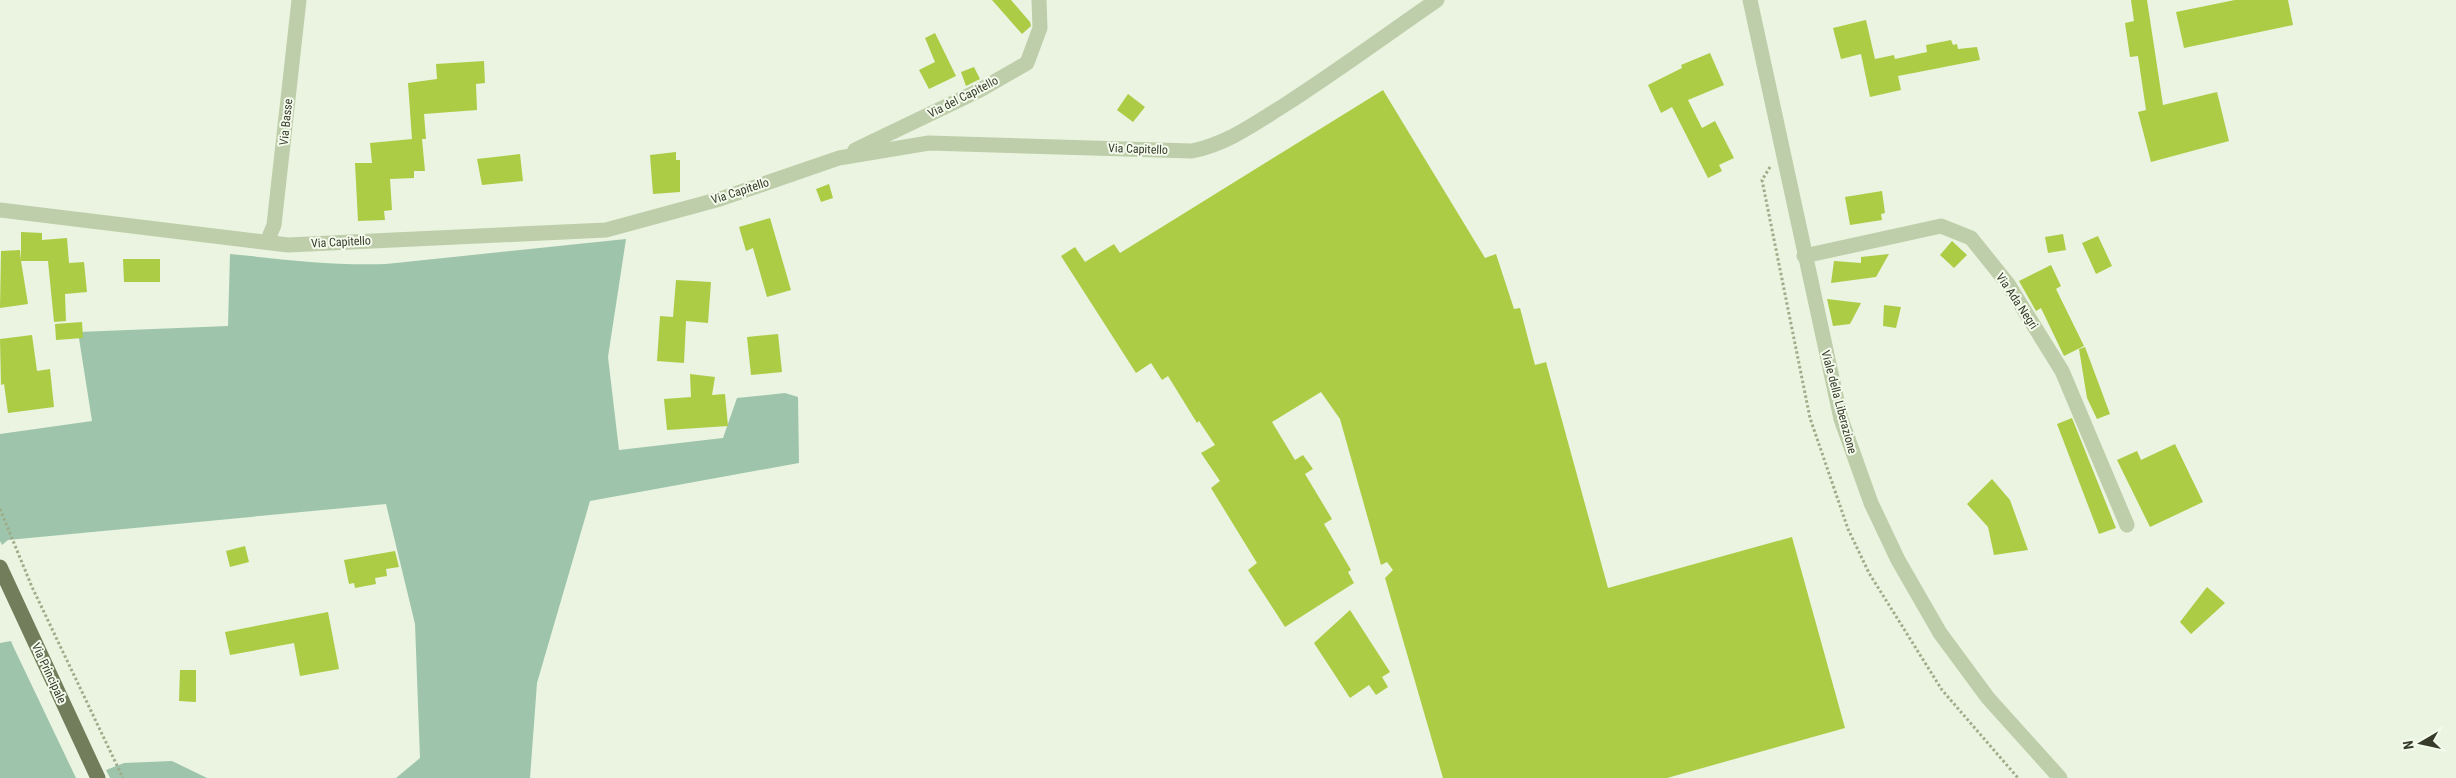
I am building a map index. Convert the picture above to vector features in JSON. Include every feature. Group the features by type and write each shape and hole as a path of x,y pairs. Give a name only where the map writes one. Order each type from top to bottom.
{"main road":[{"name":"Via Principale","path":"0,567 98,778"}],"street":[{"name":"Via Basse","path":"267,242 274,225 299,0"},
{"name":"Via del Capitello","path":"838,158 980,90 1027,63 1040,28 1040,0"},
{"name":"Via Capitello","path":"0,210 288,245 606,230 720,199 838,158 929,143 1192,151 1213,147 1243,131 1303,93 1437,0"},
{"name":"Viale della Liberazione","path":"1750,0 1804,256 1841,419 1871,503 1898,560 1940,633 1988,698 2060,778"},
{"name":"Via Ada Negri","path":"1804,256 1941,226 1971,238 2008,284 2062,371 2127,525"}],"path":[{"path":"0,509 32,588 123,778"}],"green space":[{"path":"626,239 608,357 619,450 723,438 737,398 785,393 798,397 799,463 590,501 537,683 530,778 396,778 420,758 415,624 386,504 8,540 2,545 0,541 0,434 92,421 78,332 228,326 230,254 327,263 386,264"},
{"path":"11,641 76,778 0,778 0,643"},
{"path":"172,761 207,778 110,778 106,770 124,763"}],"building":[{"path":"992,0 1011,0 1030,22 1031,26 1022,34"},
{"path":"2131,0 2147,0 2163,105 2217,92 2229,141 2151,162 2138,112 2146,110 2138,56 2130,57 2125,23 2134,21"},
{"path":"2235,0 2288,0 2293,25 2184,48 2176,12"},
{"path":"1866,20 1875,59 1894,55 1895,59 1927,52 1926,45 1951,40 1953,45 1957,44 1958,49 1977,47 1980,60 1898,76 1901,90 1870,97 1861,54 1841,59 1833,28"},
{"path":"935,33 956,76 929,89 919,70 935,62 925,38"},
{"path":"1710,53 1724,85 1688,100 1702,128 1715,121 1734,158 1719,165 1722,171 1708,178 1672,107 1661,113 1648,85 1682,68 1681,65"},
{"path":"484,61 485,83 476,84 477,110 424,114 426,139 422,139 425,171 414,171 414,178 390,179 392,210 384,211 385,220 358,221 355,163 372,163 370,143 412,139 408,83 437,79 436,64"},
{"path":"974,67 980,79 966,86 961,72"},
{"path":"1383,90 1485,258 1496,254 1514,309 1520,308 1535,365 1546,362 1608,588 1792,537 1845,728 1667,778 1443,778 1385,578 1393,570 1387,562 1381,565 1340,419 1321,392 1272,422 1295,460 1303,455 1313,469 1305,474 1332,519 1324,524 1351,570 1348,572 1354,583 1285,627 1248,570 1257,563 1211,488 1220,481 1201,453 1215,445 1199,421 1197,423 1168,376 1162,380 1151,363 1136,373 1061,256 1075,247 1085,262 1114,244 1120,253"},
{"path":"1128,94 1145,107 1133,122 1117,110"},
{"path":"676,152 676,160 680,160 680,192 653,194 650,155"},
{"path":"520,154 523,181 482,185 477,159"},
{"path":"829,184 833,198 821,202 816,189"},
{"path":"1882,191 1885,213 1881,214 1882,220 1850,225 1845,197"},
{"path":"770,218 791,290 767,297 753,248 746,251 739,227"},
{"path":"21,232 42,233 42,240 67,238 69,263 84,262 87,292 65,294 66,321 54,322 48,261 21,261 28,304 0,308 1,251 20,250 21,260"},
{"path":"2063,234 2066,250 2048,253 2045,237"},
{"path":"2098,236 2112,266 2096,274 2082,243"},
{"path":"1952,241 1967,255 1954,268 1940,255"},
{"path":"1889,254 1876,277 1831,283 1834,261 1861,263 1861,257"},
{"path":"123,259 160,259 160,282 124,282"},
{"path":"2051,265 2061,286 2056,289 2084,346 2064,356 2041,308 2036,311 2019,281"},
{"path":"676,280 711,282 708,323 686,321 684,363 657,361 660,316 673,317"},
{"path":"1827,299 1861,303 1850,324 1833,326"},
{"path":"1884,305 1901,307 1896,328 1883,326"},
{"path":"82,322 83,338 56,340 55,324"},
{"path":"778,334 782,372 751,375 747,337"},
{"path":"32,335 37,371 50,369 54,407 8,413 4,384 1,385 0,339"},
{"path":"2085,347 2110,414 2097,419 2087,398 2079,349"},
{"path":"690,374 715,377 712,395 725,394 728,426 667,430 664,399 691,397"},
{"path":"2072,418 2116,528 2099,534 2057,424"},
{"path":"2175,444 2203,502 2150,527 2117,460 2137,451 2141,460"},
{"path":"1992,479 2010,500 2028,550 1994,555 1988,527 1967,504"},
{"path":"245,546 249,562 230,567 226,551"},
{"path":"395,551 399,567 386,569 387,576 375,578 376,584 355,588 354,583 349,584 344,560"},
{"path":"2207,587 2225,603 2191,634 2180,622"},
{"path":"1350,610 1390,672 1382,677 1388,687 1376,695 1369,685 1350,698 1314,643"},
{"path":"328,612 339,669 300,676 294,643 230,655 225,632"},
{"path":"180,670 196,670 196,702 179,701"}]}
